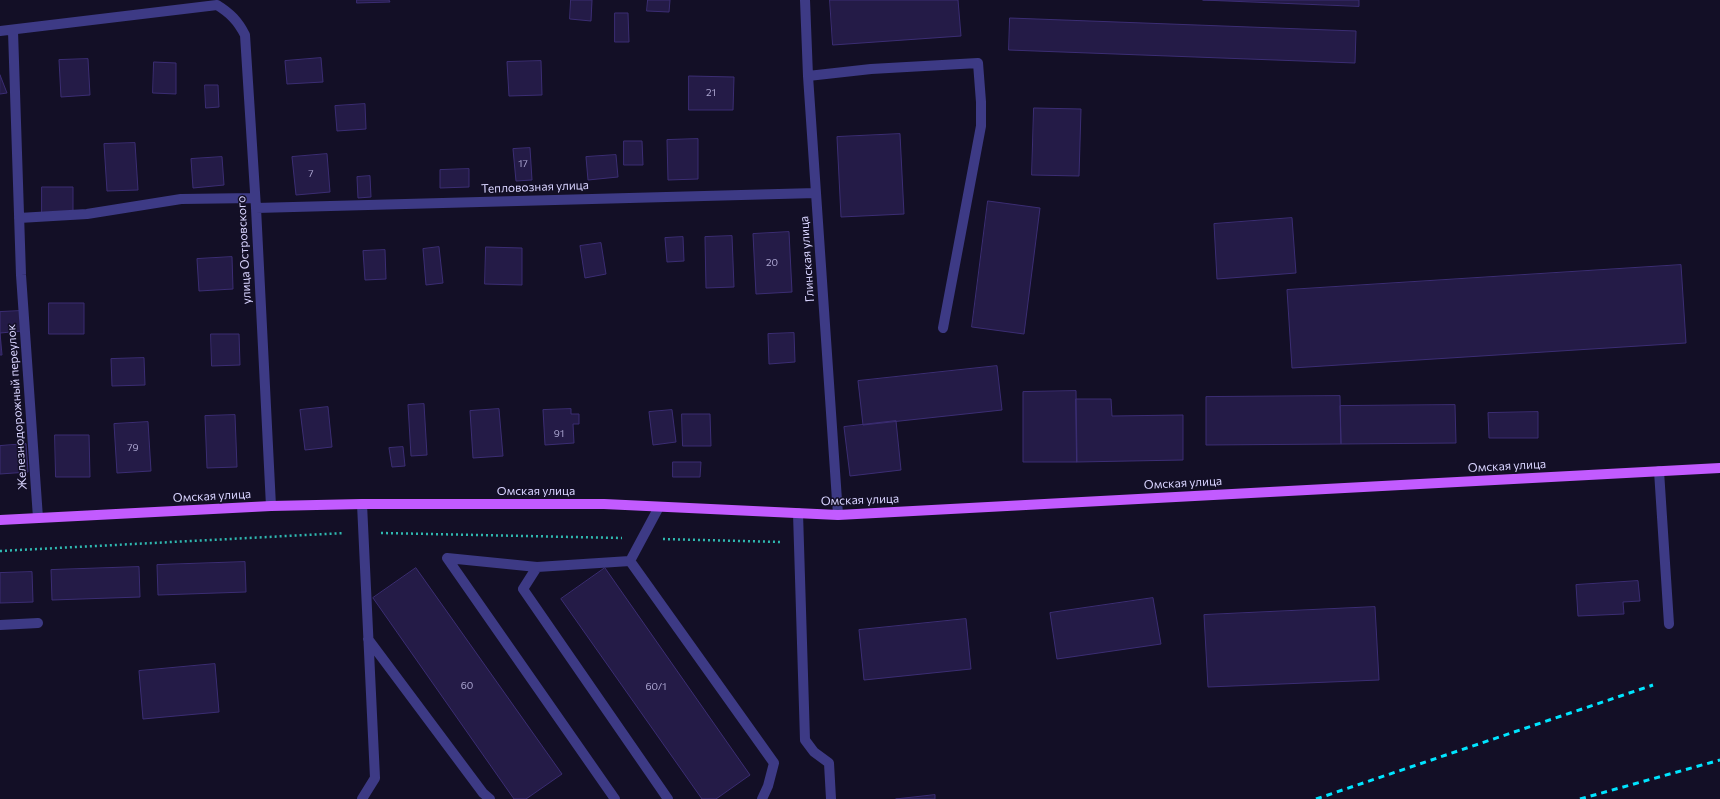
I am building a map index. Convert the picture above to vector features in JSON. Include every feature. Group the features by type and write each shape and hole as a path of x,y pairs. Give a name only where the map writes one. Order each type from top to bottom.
{"main road":[{"name":"Омская улица","path":"0,520 271,506 362,504 604,504 838,515 1720,468"}],"street":[{"name":"Глинская улица","path":"805,0 808,76 838,515"},
{"name":"улица Островского","path":"13,31 216,5 234,17 245,35 271,506"},
{"path":"0,31 13,31"},
{"name":"Железнодорожный переулок","path":"13,31 21,275 38,518"},
{"path":"808,76 871,69 978,63 981,102 980,126 943,328"},
{"name":"Тепловозная улица","path":"19,218 87,214 180,199 255,203 816,193"},
{"path":"1659,471 1669,624"},
{"path":"362,504 374,778 362,799"},
{"path":"630,561 659,506"},
{"path":"798,513 805,740 814,752 829,763 831,799"},
{"path":"615,799 447,558 537,567 630,561"},
{"path":"630,561 774,763 768,786 762,799"},
{"path":"537,567 523,588 668,799"},
{"path":"0,625 38,623"},
{"path":"368,639 483,793 490,799"}],"path":[{"path":"0,551 363,532 799,542"}],"building":[{"path":"357,0 389,0 390,2 357,3"},
{"path":"571,0 592,0 591,21 570,19"},
{"path":"648,0 670,0 669,12 647,11"},
{"path":"830,0 958,0 961,36 833,45"},
{"path":"1203,0 1359,0 1359,6"},
{"path":"615,13 628,13 629,42 615,42"},
{"path":"1010,18 1356,31 1355,63 1009,50"},
{"path":"321,58 323,82 287,84 285,61"},
{"path":"88,59 90,95 61,97 59,60"},
{"path":"541,61 542,95 509,96 507,62"},
{"path":"154,62 176,63 176,94 153,93"},
{"path":"0,75 7,93 0,94"},
{"path":"689,76 734,77 733,110 689,110"},
{"path":"205,85 218,85 219,107 206,108"},
{"path":"365,104 366,129 337,131 335,106"},
{"path":"1034,108 1081,109 1079,176 1032,175"},
{"path":"900,134 904,214 841,217 837,137"},
{"path":"698,139 698,179 668,180 667,140"},
{"path":"624,141 642,141 643,165 624,165"},
{"path":"135,143 138,190 107,191 104,144"},
{"path":"530,148 532,180 516,181 513,149"},
{"path":"327,154 330,192 296,195 292,157"},
{"path":"616,155 618,177 588,180 586,157"},
{"path":"222,157 224,185 193,188 191,159"},
{"path":"469,169 469,187 440,188 440,170"},
{"path":"370,176 371,197 358,198 357,177"},
{"path":"42,187 73,187 73,213 42,213"},
{"path":"988,201 1040,208 1024,334 972,327"},
{"path":"1292,218 1296,273 1217,279 1214,224"},
{"path":"789,232 792,292 756,294 753,234"},
{"path":"732,236 734,287 706,288 705,237"},
{"path":"683,237 684,261 667,262 665,238"},
{"path":"601,243 606,274 585,278 580,246"},
{"path":"439,247 443,283 426,285 423,249"},
{"path":"486,247 522,248 522,285 485,284"},
{"path":"385,250 386,279 365,280 363,251"},
{"path":"232,257 233,289 199,291 197,259"},
{"path":"1681,265 1686,343 1292,368 1287,290"},
{"path":"49,303 84,303 84,334 49,334"},
{"path":"21,311 22,331 0,333 0,312"},
{"path":"0,333 2,355 0,355"},
{"path":"794,333 795,362 769,364 768,334"},
{"path":"211,334 239,334 240,365 212,366"},
{"path":"144,358 145,385 112,386 111,359"},
{"path":"997,366 1002,410 863,425 858,381"},
{"path":"1076,391 1077,462 1023,462 1023,392"},
{"path":"1340,396 1341,444 1206,445 1206,397"},
{"path":"1076,399 1111,399 1112,416 1183,415 1183,460 1077,462"},
{"path":"424,404 427,455 411,456 408,405"},
{"path":"1455,405 1456,443 1341,444 1340,406"},
{"path":"328,407 332,447 305,450 300,410"},
{"path":"499,409 503,456 473,458 470,411"},
{"path":"571,409 571,414 579,414 579,424 573,424 574,443 545,445 543,410"},
{"path":"672,410 676,442 653,445 649,412"},
{"path":"1538,412 1538,438 1489,438 1488,413"},
{"path":"682,414 710,414 711,446 683,446"},
{"path":"235,415 237,467 207,468 205,416"},
{"path":"896,421 901,470 850,476 844,427"},
{"path":"148,422 151,471 117,473 114,424"},
{"path":"55,435 89,435 90,477 56,477"},
{"path":"26,444 28,472 0,474 0,446"},
{"path":"403,447 405,466 392,467 389,448"},
{"path":"673,462 701,462 700,477 673,477"},
{"path":"245,562 246,592 158,595 157,565"},
{"path":"139,567 140,597 52,600 51,570"},
{"path":"416,568 562,774 526,799 514,799 373,598"},
{"path":"605,568 750,775 716,799 702,799 561,599"},
{"path":"32,572 33,602 0,603 0,573"},
{"path":"1638,581 1640,601 1623,602 1624,614 1578,616 1576,585"},
{"path":"1153,598 1161,644 1057,659 1050,613"},
{"path":"1375,607 1379,680 1208,687 1204,615"},
{"path":"966,619 971,669 864,680 859,630"},
{"path":"215,664 219,712 143,719 139,671"},
{"path":"935,795 935,799 896,799"}],"railway":[{"path":"1316,799 1653,685"},
{"path":"1580,799 1720,760"}]}
